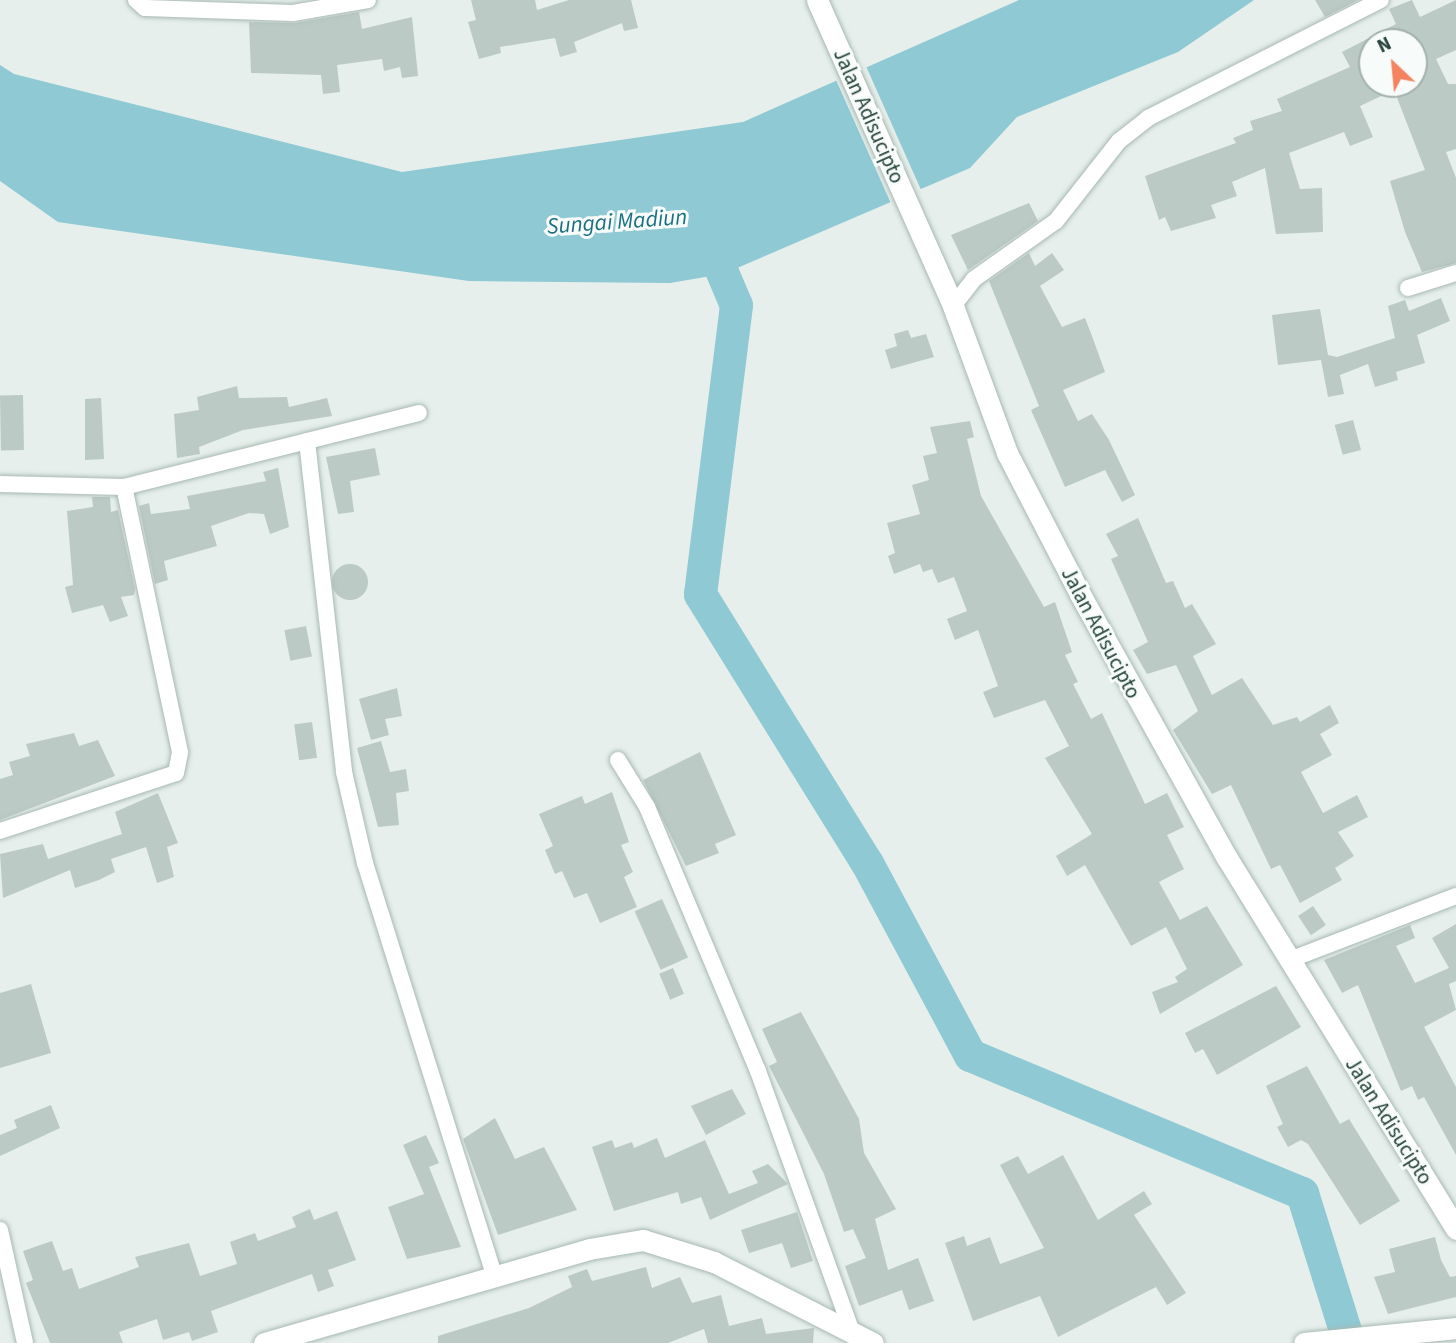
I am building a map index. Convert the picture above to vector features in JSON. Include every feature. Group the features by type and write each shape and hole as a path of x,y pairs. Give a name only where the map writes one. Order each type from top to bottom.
{"main road":[{"name":"Jalan Adisucipto","path":"817,0 950,301 1025,488 1168,757 1456,1229"},
{"path":"264,1343 617,1242 655,1242 715,1262 863,1339"},
{"path":"1304,1343 1456,1328"}],"street":[{"path":"136,0 145,8 293,13 368,0"},
{"path":"950,301 974,279 1056,221 1119,141 1148,118 1381,0"},
{"path":"1408,288 1456,273"},
{"path":"0,484 124,487 419,413"},
{"path":"307,441 344,772 365,863 495,1277"},
{"path":"0,831 176,773 180,752 124,487"},
{"path":"618,760 647,807 758,1071 863,1339"},
{"path":"1292,959 1456,896"},
{"path":"0,1230 25,1343"}],"water":[{"name":"Sungai Madiun","path":"1019,0 1254,0 1178,52 1017,117 970,168 723,274 670,283 469,281 58,222 0,181 0,65 14,74 402,172 743,122"}],"pier":[{"path":"865,64 922,192 892,205 835,77"}],"building":[{"path":"471,0 535,0 537,10 569,0 631,0 638,28 624,31 622,23 574,42 577,52 560,57 555,38 500,47 501,53 479,59 468,22 476,20"},
{"path":"1315,0 1358,0 1325,17"},
{"path":"1412,0 1420,17 1456,0 1456,50 1436,59 1448,84 1456,84 1456,149 1446,152 1456,178 1456,263 1422,272 1405,232 1390,181 1425,170 1397,98 1428,98 1428,28 1388,28 1396,24 1389,9"},
{"path":"359,12 362,29 412,17 418,76 402,78 400,67 384,71 382,59 337,65 340,92 323,94 321,75 251,73 249,22 295,23"},
{"path":"1358,44 1358,98 1377,98 1360,106 1373,137 1350,146 1344,132 1289,153 1300,189 1322,188 1323,232 1276,234 1265,168 1232,182 1237,196 1211,205 1216,218 1171,231 1165,217 1159,220 1145,176 1236,143 1233,138 1253,130 1250,121 1282,111 1277,99 1350,67 1342,52"},
{"path":"1029,203 1038,221 968,270 951,235"},
{"path":"1029,253 1035,266 1052,253 1064,270 1040,286 1062,327 1085,318 1092,336 1105,372 1063,390 1078,421 1092,414 1109,440 1135,495 1122,502 1105,470 1065,487 1031,410 1039,406 989,281"},
{"path":"1441,298 1450,321 1417,335 1425,363 1396,372 1398,380 1375,387 1368,364 1340,375 1344,394 1328,397 1321,360 1278,365 1272,315 1320,309 1328,355 1337,357 1395,338 1388,306 1405,300 1409,311"},
{"path":"908,330 911,338 926,334 934,357 891,369 885,350 897,346 894,334"},
{"path":"237,386 239,398 287,397 289,407 327,398 332,416 243,430 199,447 200,454 177,458 174,414 199,410 197,397"},
{"path":"0,395 23,395 24,450 1,450"},
{"path":"101,398 104,459 85,460 85,399"},
{"path":"1353,420 1361,450 1343,455 1335,425"},
{"path":"970,421 974,437 967,439 981,496 1044,607 1055,602 1072,652 1065,655 1078,682 1073,684 1091,719 1102,713 1145,804 1167,793 1184,827 1167,835 1184,869 1159,882 1180,920 1207,906 1243,965 1160,1014 1152,992 1178,982 1175,977 1187,969 1166,927 1131,946 1085,865 1067,876 1056,856 1092,834 1045,758 1069,746 1045,700 994,718 983,692 998,686 978,630 955,640 947,619 967,611 954,577 938,583 932,569 923,572 920,564 894,574 888,556 895,553 887,523 920,514 912,485 929,480 923,456 937,453 930,427"},
{"path":"375,448 380,475 350,481 354,512 338,514 326,457"},
{"path":"278,468 289,527 270,534 264,514 249,513 211,526 217,546 164,561 168,580 155,584 139,506 149,503 151,514 190,509 187,496 266,481 263,472"},
{"path":"92,497 110,497 111,512 118,510 135,589 134,595 121,597 128,616 110,622 103,605 72,613 65,587 73,585 67,511 93,507"},
{"path":"1138,518 1166,583 1173,581 1185,608 1192,604 1216,644 1193,656 1212,695 1242,678 1273,725 1297,717 1300,722 1330,705 1339,723 1320,734 1332,755 1301,772 1323,813 1357,795 1368,817 1338,832 1354,856 1335,868 1342,880 1300,903 1280,865 1271,869 1231,785 1212,794 1173,730 1198,711 1176,665 1147,674 1133,650 1148,642 1111,559 1118,556 1106,534"},
{"path":"350,564 363,569 368,582 363,595 350,600 337,595 332,582 337,569"},
{"path":"306,626 312,656 290,661 284,630"},
{"path":"397,688 402,716 385,719 389,735 371,740 359,699"},
{"path":"312,722 317,758 299,760 294,725"},
{"path":"74,733 79,746 98,740 115,776 0,820 0,779 13,775 9,762 30,756 26,744"},
{"path":"381,741 390,772 406,769 409,791 396,793 399,825 378,827 357,748"},
{"path":"700,752 736,835 715,844 719,853 686,866 643,780"},
{"path":"612,792 629,842 621,845 633,872 624,877 637,907 600,923 587,893 574,898 562,871 555,874 545,850 553,846 539,814 582,796 585,804"},
{"path":"158,793 178,843 167,847 174,877 157,883 146,847 111,859 115,872 99,880 75,888 70,870 3,898 0,854 43,844 48,859 122,834 115,812"},
{"path":"662,899 688,957 661,970 635,911"},
{"path":"1313,906 1326,925 1311,935 1298,916"},
{"path":"1456,924 1456,981 1449,984 1456,1010 1424,1027 1456,1087 1456,1155 1424,1097 1418,1100 1412,1086 1401,1091 1358,985 1342,993 1324,960 1410,925 1415,938 1396,946 1415,983 1449,968 1432,938"},
{"path":"673,968 684,994 670,1000 659,974"},
{"path":"31,984 51,1053 0,1068 0,993"},
{"path":"1276,986 1301,1027 1217,1075 1203,1049 1195,1053 1185,1033"},
{"path":"801,1012 859,1119 864,1153 896,1209 875,1219 888,1270 918,1258 934,1301 909,1310 902,1290 859,1306 845,1266 866,1258 853,1229 844,1232 824,1174 769,1066 777,1062 762,1029"},
{"path":"1307,1066 1340,1124 1349,1119 1400,1201 1360,1225 1308,1144 1301,1140 1288,1147 1277,1127 1283,1124 1266,1086"},
{"path":"732,1089 746,1114 706,1135 691,1106"},
{"path":"51,1105 60,1128 0,1156 0,1135 17,1128 14,1120"},
{"path":"495,1118 515,1159 544,1147 577,1210 498,1235 463,1139"},
{"path":"426,1135 439,1163 429,1167 461,1247 407,1259 388,1207 424,1194 403,1145"},
{"path":"657,1138 665,1158 705,1140 729,1194 758,1183 752,1171 768,1164 788,1184 710,1220 701,1197 681,1204 678,1192 614,1211 592,1147 612,1140 615,1148 632,1142 634,1148"},
{"path":"1063,1155 1098,1220 1144,1191 1152,1204 1134,1215 1186,1293 1167,1305 1156,1287 1058,1337 1040,1296 973,1321 945,1243 964,1236 967,1246 990,1237 1000,1264 1044,1248 1000,1165 1018,1156 1028,1174"},
{"path":"310,1209 314,1220 337,1211 356,1260 328,1270 334,1286 318,1292 312,1274 211,1311 218,1332 192,1341 189,1332 163,1340 157,1319 119,1332 123,1343 50,1343 26,1283 33,1280 23,1251 52,1241 63,1271 72,1268 79,1289 139,1267 135,1257 189,1243 200,1276 237,1264 230,1242 255,1233 258,1241 296,1227 292,1217"},
{"path":"797,1212 813,1261 791,1268 782,1243 749,1253 741,1230"},
{"path":"1435,1237 1441,1260 1450,1277 1456,1276 1456,1297 1388,1314 1374,1277 1395,1272 1389,1249"},
{"path":"646,1267 652,1288 680,1277 692,1303 721,1295 729,1326 762,1318 766,1334 814,1328 813,1343 708,1343 704,1329 668,1343 438,1343 438,1336 529,1308 572,1287 568,1276 587,1269 592,1281"}],"waterway":[{"path":"705,232 736,305 700,594 867,863 970,1055 1302,1193 1349,1343"}]}
